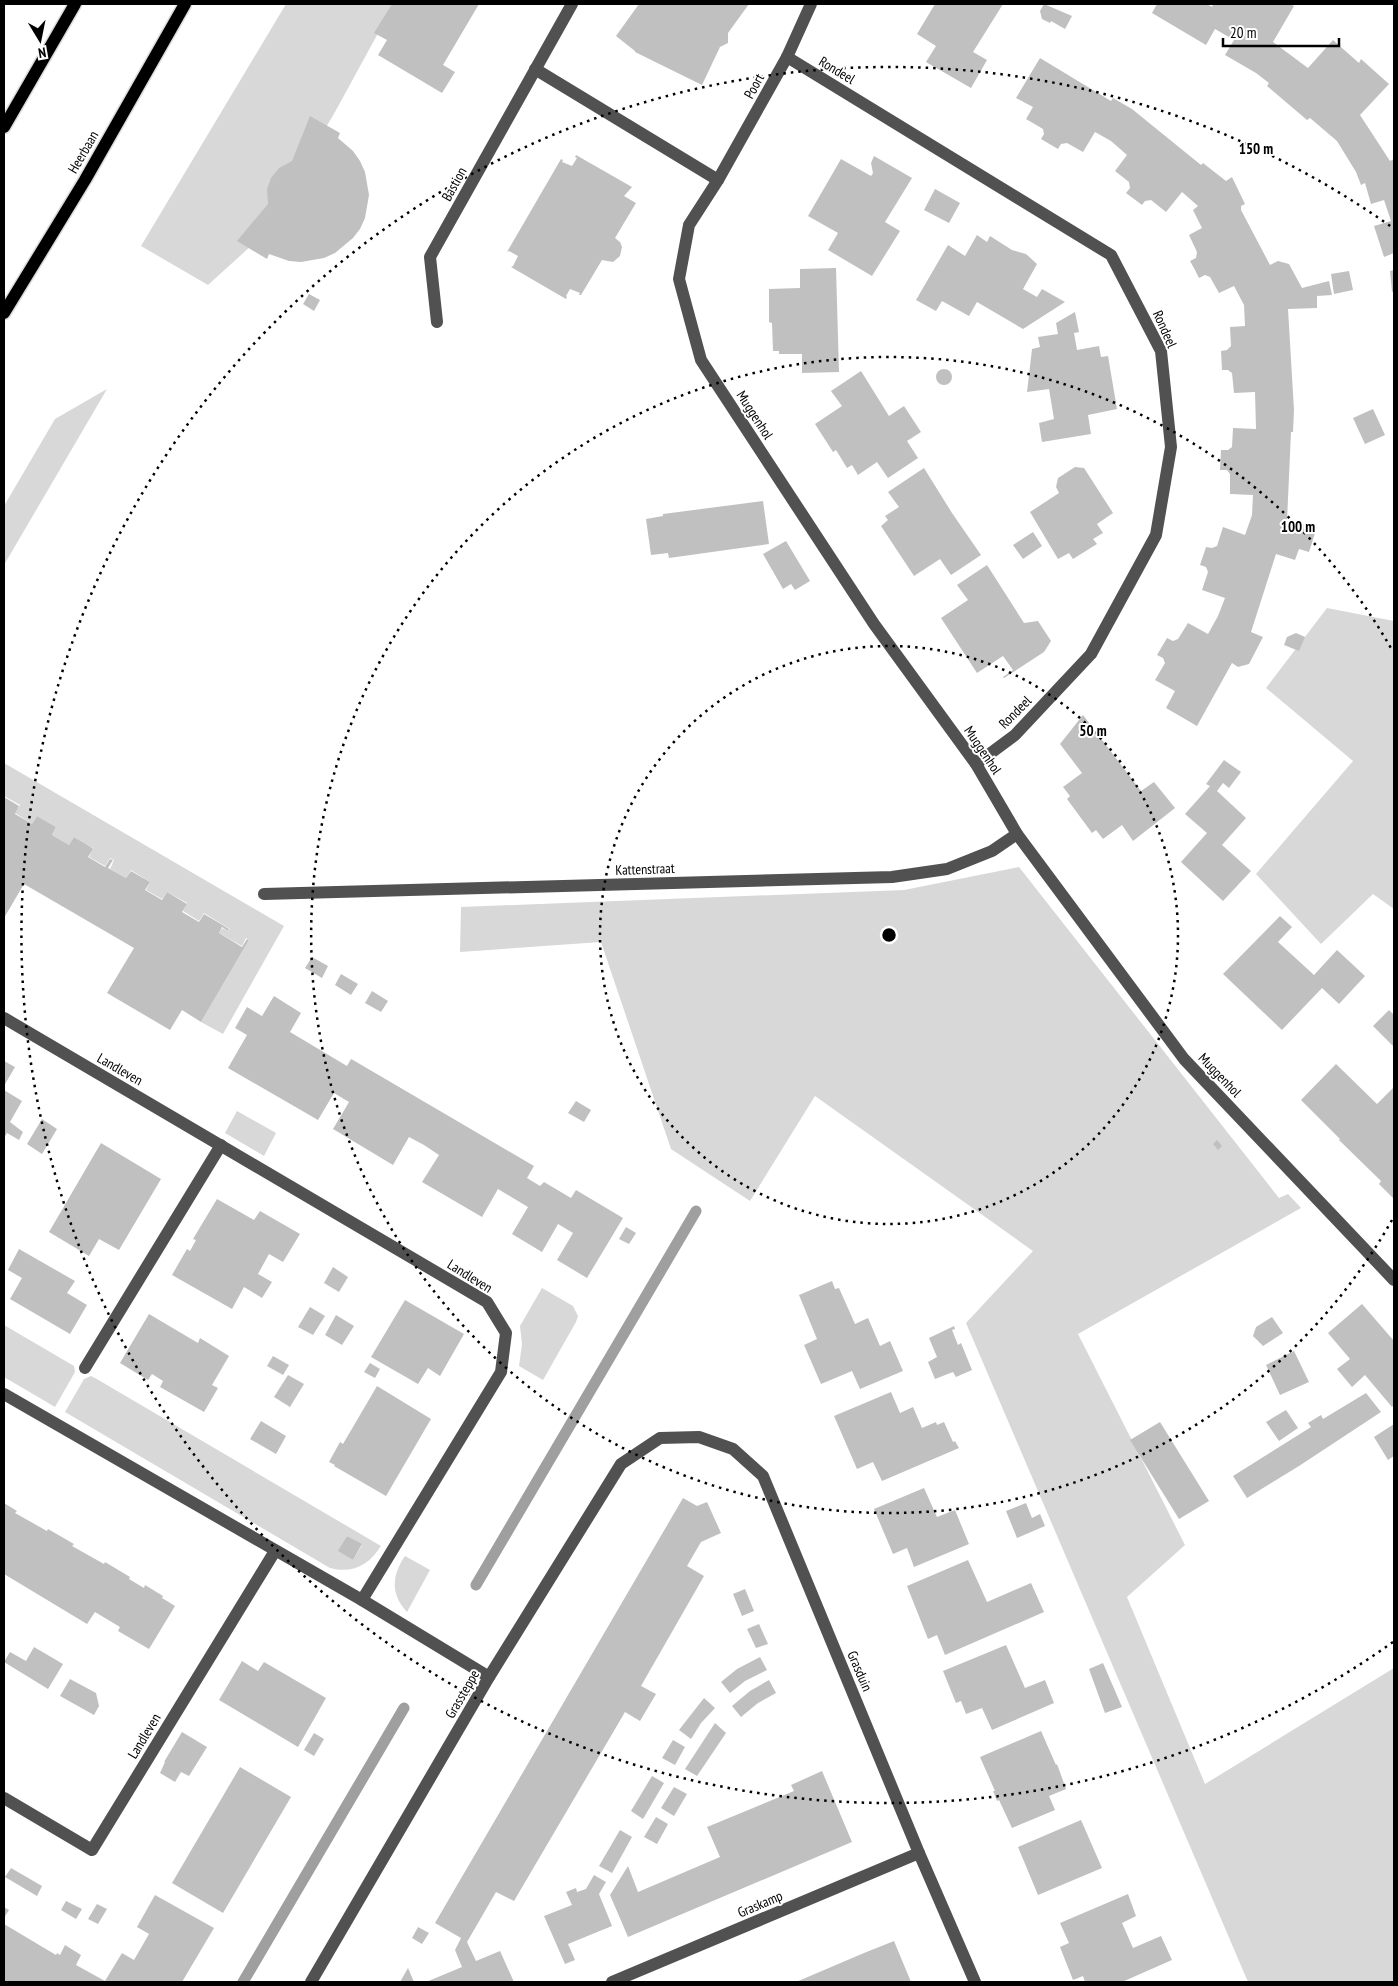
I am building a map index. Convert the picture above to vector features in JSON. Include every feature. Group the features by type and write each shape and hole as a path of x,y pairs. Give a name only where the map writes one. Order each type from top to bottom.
{"main road":[{"path":"4,127 75,4"},
{"name":"Heerbaan","path":"4,314 85,180 185,4"}],"street":[{"name":"Bastion","path":"437,322 430,258 572,4"},
{"name":"Poort","path":"718,180 787,57 811,4"},
{"name":"Rondeel","path":"787,57 1111,255 1161,351 1171,447 1156,535 1091,654 1016,734 976,764"},
{"path":"535,69 718,180"},
{"name":"Muggenhol","path":"718,180 690,225 679,279 701,360 874,624 976,764 1017,834 1184,1059 1394,1280"},
{"name":"Kattenstraat","path":"264,894 892,877 947,869 992,851 1017,834"},
{"name":"Landleven","path":"4,1018 487,1302 506,1333 501,1372 362,1600"},
{"path":"85,1368 221,1145"},
{"path":"4,1394 362,1600 489,1677"},
{"name":"Grasduin","path":"660,1438 699,1437 733,1449 763,1476 919,1853 975,1982"},
{"name":"Grassteppe","path":"311,1982 489,1677 621,1464 660,1438"},
{"name":"Landleven","path":"4,1798 92,1850 275,1551"},
{"name":"Graskamp","path":"612,1982 919,1853"}],"shaded area":[{"path":"286,4 394,4 335,112 263,235 208,285 141,246"},
{"path":"107,389 4,565 4,506 55,419"},
{"path":"1327,608 1394,621 1394,909 1373,894 1321,944 1256,874 1353,761 1266,688"},
{"path":"4,763 284,926 223,1034 201,1022 249,940 246,938 242,946 219,933 222,928 228,931 230,929 204,913 199,921 183,911 187,903 167,892 162,899 146,890 150,882 131,870 126,878 110,869 114,860 110,858 105,866 89,857 93,848 74,837 69,845 52,835 56,827 37,816 32,824 15,813 20,805 4,796"},
{"path":"1019,867 1279,1198 1288,1194 1301,1208 1078,1334 1185,1545 1127,1597 1205,1784 1394,1668 1394,1982 1248,1982 966,1323 1033,1251 815,1096 750,1201 671,1149 601,942 460,952 461,907 904,890"},
{"path":"237,1111 276,1133 264,1156 225,1133"},
{"path":"542,1288 573,1306 578,1316 543,1380 519,1366 522,1344 520,1326"},
{"path":"4,1325 74,1366 75,1372 55,1407 4,1377"},
{"path":"91,1376 95,1378 381,1546 366,1563 360,1566 346,1570 330,1568 65,1412 84,1379","holes":["347,1536 362,1545 353,1560 339,1551"]},
{"path":"405,1556 430,1570 407,1612 395,1591 397,1570"}],"building":[{"path":"392,4 479,4 443,65 455,72 442,93 378,55 387,40 374,33"},
{"path":"639,4 749,4 728,33 728,43 720,47 702,85 635,52 616,36"},
{"path":"935,4 1003,4 973,52 987,60 971,88 926,62 936,46 917,34"},
{"path":"1044,4 1072,16 1065,29 1051,21 1050,23 1042,19 1040,11"},
{"path":"1157,4 1207,4 1212,7 1213,4 1290,4 1294,6 1273,42 1308,68 1333,40 1359,63 1361,59 1389,84 1360,115 1390,161 1394,159 1394,253 1384,257 1374,226 1391,221 1384,200 1371,204 1365,183 1361,185 1356,172 1337,141 1310,118 1307,120 1267,86 1269,83 1256,73 1225,55 1234,40 1215,29 1206,45 1152,13"},
{"path":"1040,58 1111,101 1113,98 1132,109 1201,165 1203,163 1226,181 1232,177 1245,204 1241,206 1241,210 1270,265 1278,261 1289,264 1302,288 1329,281 1332,295 1317,296 1317,308 1288,309 1294,410 1293,432 1291,432 1287,521 1317,527 1309,552 1299,549 1295,560 1276,554 1251,632 1263,637 1249,664 1238,667 1232,663 1197,726 1166,708 1175,691 1155,680 1165,663 1163,658 1157,655 1167,638 1173,641 1178,639 1188,623 1208,634 1225,598 1202,590 1208,572 1206,567 1200,565 1206,547 1212,548 1217,546 1223,527 1245,535 1252,515 1253,495 1230,494 1230,474 1227,470 1220,470 1221,450 1228,450 1232,447 1233,428 1256,429 1255,392 1234,393 1232,373 1228,370 1222,370 1221,351 1227,350 1231,346 1230,327 1245,326 1244,305 1234,286 1219,293 1210,277 1205,275 1199,278 1190,261 1196,258 1197,252 1189,235 1202,228 1193,210 1198,206 1182,192 1166,212 1151,200 1145,201 1142,205 1126,193 1130,188 1129,182 1115,171 1127,155 1111,141 1095,132 1083,152 1067,143 1061,144 1058,149 1041,139 1044,134 1043,129 1026,119 1033,107 1016,98"},
{"path":"310,116 340,133 338,138 353,151 360,161 365,172 369,195 365,218 353,238 335,253 324,258 301,262 289,261 269,254 267,259 237,241 268,204 267,189 271,178 279,168 292,161"},
{"path":"576,155 632,187 624,196 636,203 615,238 622,247 620,256 613,262 602,260 581,295 570,289 566,299 511,267 518,256 509,251 507,252 561,159 563,160 562,162 572,166 577,158 575,157"},
{"path":"874,156 912,178 885,222 900,231 872,276 828,250 838,233 808,216 841,159 871,176 873,173 871,163"},
{"path":"935,189 960,203 949,223 924,210"},
{"path":"977,235 987,242 990,236 1012,250 1026,254 1037,264 1023,289 1037,297 1042,289 1065,302 1023,329 977,302 969,316 942,301 936,311 916,300 948,245 965,256"},
{"path":"836,268 839,372 802,373 802,354 779,354 779,351 773,351 772,323 769,322 769,289 800,288 800,269"},
{"path":"1394,270 1394,291 1392,292 1390,271"},
{"path":"1349,271 1353,290 1334,294 1331,274"},
{"path":"309,294 320,300 314,311 303,304"},
{"path":"1075,312 1079,332 1074,333 1077,350 1099,346 1101,357 1108,356 1117,409 1088,415 1091,434 1042,442 1039,423 1054,419 1049,389 1027,392 1032,349 1040,347 1038,337 1058,334 1056,323"},
{"path":"941,369 947,369 952,374 950,383 941,385 936,380 936,374"},
{"path":"861,371 889,416 904,406 921,432 907,441 918,458 888,478 877,462 858,475 852,465 847,468 836,450 833,452 815,424 842,406 831,391"},
{"path":"1373,409 1385,435 1365,444 1353,418"},
{"path":"1075,467 1084,468 1113,513 1097,524 1103,533 1093,539 1097,544 1073,559 1069,553 1058,559 1030,512 1059,493 1056,487 1058,478"},
{"path":"924,468 981,555 951,575 940,559 914,576 881,526 888,520 885,516 899,507 888,492"},
{"path":"763,501 769,544 669,558 668,553 651,555 646,519 663,516 663,514"},
{"path":"1033,532 1042,546 1023,559 1013,545"},
{"path":"786,541 810,581 795,590 791,584 783,589 763,554"},
{"path":"987,565 1024,623 1038,621 1051,641 1044,652 1004,678 1013,670 1003,656 977,673 941,618 968,600 957,585"},
{"path":"1296,633 1305,637 1299,651 1284,645 1287,637"},
{"path":"1083,715 1141,791 1154,782 1175,808 1133,841 1122,825 1103,839 1096,830 1092,833 1067,799 1070,796 1063,787 1082,773 1060,744"},
{"path":"1224,760 1241,772 1229,788 1223,783 1217,791 1246,818 1222,845 1251,871 1223,901 1181,862 1207,833 1185,814 1210,786 1206,784"},
{"path":"4,797 19,806 15,814 32,824 37,816 56,827 52,835 69,845 74,837 91,847 93,849 88,857 105,867 110,859 113,860 108,868 126,878 131,871 150,882 145,890 162,900 167,892 187,904 182,912 199,922 204,914 229,929 228,931 222,927 219,933 242,947 247,939 249,940 201,1022 182,1010 170,1030 107,993 134,948 24,884 4,918"},
{"path":"1280,916 1292,927 1278,942 1314,975 1337,950 1365,976 1339,1004 1322,988 1282,1030 1223,974"},
{"path":"312,957 328,966 322,978 305,968"},
{"path":"341,974 358,984 351,995 335,985"},
{"path":"372,991 388,1001 381,1012 365,1003"},
{"path":"274,996 301,1013 290,1032 347,1066 351,1059 353,1060 534,1166 527,1178 540,1186 544,1182 571,1198 576,1190 623,1218 587,1278 557,1260 573,1233 558,1224 542,1252 512,1234 528,1207 498,1189 482,1217 422,1182 439,1155 424,1145 409,1137 393,1165 333,1129 349,1102 334,1093 318,1120 228,1068 247,1035 235,1028 247,1007 262,1016"},
{"path":"1389,1010 1394,1015 1394,1047 1373,1026"},
{"path":"4,1061 15,1067 4,1086"},
{"path":"1336,1064 1377,1104 1394,1089 1394,1199 1379,1184 1381,1181 1301,1100"},
{"path":"4,1090 22,1101 10,1122 23,1132 19,1140 7,1133 4,1138"},
{"path":"576,1101 591,1110 584,1122 568,1113"},
{"path":"42,1119 57,1129 42,1154 27,1144"},
{"path":"1217,1140 1222,1146 1218,1150 1213,1144"},
{"path":"101,1143 161,1179 119,1250 99,1239 89,1256 49,1232"},
{"path":"217,1199 254,1220 260,1211 300,1234 283,1262 269,1254 258,1274 272,1282 262,1298 244,1287 232,1309 172,1275 187,1249 190,1251 196,1240 193,1239"},
{"path":"626,1227 636,1233 629,1244 619,1239"},
{"path":"19,1249 75,1281 67,1293 87,1305 70,1334 10,1299 22,1278 8,1270"},
{"path":"333,1267 348,1277 339,1292 324,1283"},
{"path":"832,1281 835,1289 839,1288 855,1324 868,1318 880,1346 890,1341 903,1371 860,1389 852,1371 821,1384 804,1345 817,1339 799,1295"},
{"path":"405,1300 464,1334 440,1376 428,1368 418,1384 371,1357"},
{"path":"1362,1304 1394,1341 1394,1405 1392,1407 1365,1375 1352,1387 1337,1369 1350,1359 1328,1333"},
{"path":"310,1307 325,1316 313,1335 298,1327"},
{"path":"149,1314 198,1343 200,1338 229,1356 212,1385 218,1388 204,1412 160,1387 163,1381 152,1374 148,1380 120,1363"},
{"path":"336,1315 354,1326 342,1345 325,1335"},
{"path":"1272,1317 1283,1333 1263,1346 1253,1336 1256,1327"},
{"path":"954,1326 955,1329 952,1330 958,1345 961,1343 972,1370 956,1377 953,1372 935,1379 928,1362 937,1357 929,1338"},
{"path":"1294,1351 1309,1382 1280,1395 1266,1365"},
{"path":"273,1356 289,1365 283,1375 267,1366"},
{"path":"370,1363 380,1369 375,1378 364,1372"},
{"path":"288,1375 304,1384 290,1407 274,1397"},
{"path":"377,1386 431,1419 386,1496 329,1462 340,1442 343,1444"},
{"path":"891,1392 900,1413 913,1407 922,1428 936,1422 937,1425 944,1422 953,1442 955,1441 959,1448 882,1481 873,1462 857,1469 834,1416"},
{"path":"1366,1393 1381,1412 1247,1498 1233,1476 1311,1427 1308,1423 1321,1415 1323,1419"},
{"path":"1286,1410 1298,1428 1279,1441 1266,1422"},
{"path":"261,1421 286,1436 276,1454 250,1439"},
{"path":"1160,1422 1209,1501 1179,1519 1130,1440"},
{"path":"1394,1424 1394,1456 1388,1460 1374,1437"},
{"path":"924,1488 937,1517 955,1510 969,1544 914,1567 907,1548 893,1554 874,1509"},
{"path":"683,1498 697,1506 707,1502 721,1533 701,1542 687,1566 704,1576 641,1686 656,1694 640,1721 625,1712 514,1901 496,1892 467,1942 476,1961 500,1951 514,1982 426,1982 462,1967 455,1950 461,1938 435,1923"},
{"path":"4,1503 17,1511 15,1513 47,1531 48,1529 74,1544 72,1546 104,1564 105,1562 144,1588 145,1585 175,1606 149,1649 118,1631 120,1627 95,1612 87,1624 4,1574"},
{"path":"1026,1503 1032,1518 1040,1514 1045,1526 1017,1538 1006,1511"},
{"path":"347,1536 362,1544 353,1560 338,1551"},
{"path":"968,1560 987,1602 1031,1583 1044,1612 945,1655 937,1635 928,1639 907,1586"},
{"path":"745,1589 754,1611 742,1616 733,1594"},
{"path":"759,1624 768,1644 756,1648 747,1629"},
{"path":"1006,1645 1025,1688 1045,1680 1054,1703 992,1730 982,1708 966,1714 961,1701 956,1703 943,1671"},
{"path":"34,1647 63,1664 48,1689 4,1662 10,1652 26,1661"},
{"path":"760,1657 767,1670 745,1681 730,1693 721,1682 737,1669"},
{"path":"242,1661 258,1671 264,1662 326,1698 298,1747 219,1700"},
{"path":"1103,1663 1122,1707 1105,1713 1089,1669"},
{"path":"70,1679 96,1693 99,1706 94,1715 60,1696"},
{"path":"769,1680 776,1693 758,1703 741,1717 732,1706 750,1691"},
{"path":"704,1698 715,1708 701,1723 691,1739 679,1730"},
{"path":"715,1723 726,1733 697,1776 685,1769"},
{"path":"1041,1731 1057,1764 1066,1789 1049,1796 1055,1810 1012,1828 999,1800 997,1801 993,1791 995,1791 980,1757"},
{"path":"182,1732 207,1747 189,1776 181,1772 175,1782 160,1773 164,1762"},
{"path":"314,1733 324,1739 314,1756 304,1750"},
{"path":"673,1740 685,1747 675,1765 662,1758"},
{"path":"240,1767 291,1797 223,1913 172,1883"},
{"path":"822,1771 852,1842 628,1937 610,1895 628,1866 638,1892 720,1857 707,1827 794,1791 791,1785"},
{"path":"652,1776 664,1783 643,1819 631,1811"},
{"path":"674,1787 687,1794 674,1816 661,1808"},
{"path":"656,1817 668,1824 657,1844 644,1837"},
{"path":"1081,1820 1102,1868 1038,1895 1018,1847"},
{"path":"620,1830 632,1837 612,1873 599,1866"},
{"path":"11,1868 42,1886 37,1896 5,1877"},
{"path":"594,1875 606,1882 599,1894 612,1926 568,1944 575,1960 565,1964 544,1916 572,1905 566,1892 576,1888 577,1892 586,1889"},
{"path":"1128,1894 1136,1916 1122,1923 1133,1948 1161,1936 1172,1960 1122,1982 1085,1982 1083,1976 1073,1980 1060,1947 1069,1943 1060,1923"},
{"path":"155,1895 214,1928 182,1982 4,1982 4,1924 56,1955 57,1953 60,1955 65,1945 81,1955 76,1965 105,1981 122,1953 134,1960 149,1934 137,1927"},
{"path":"66,1901 82,1909 76,1919 61,1910"},
{"path":"97,1904 107,1909 98,1924 88,1919"},
{"path":"4,1907 9,1910 4,1918"},
{"path":"418,1927 429,1933 422,1944 412,1938"},
{"path":"894,1941 911,1982 796,1982 864,1953"},
{"path":"408,1968 414,1982 400,1982"}],"waterway":[{"path":"476,1585 696,1211"},
{"path":"243,1982 404,1708"}]}
